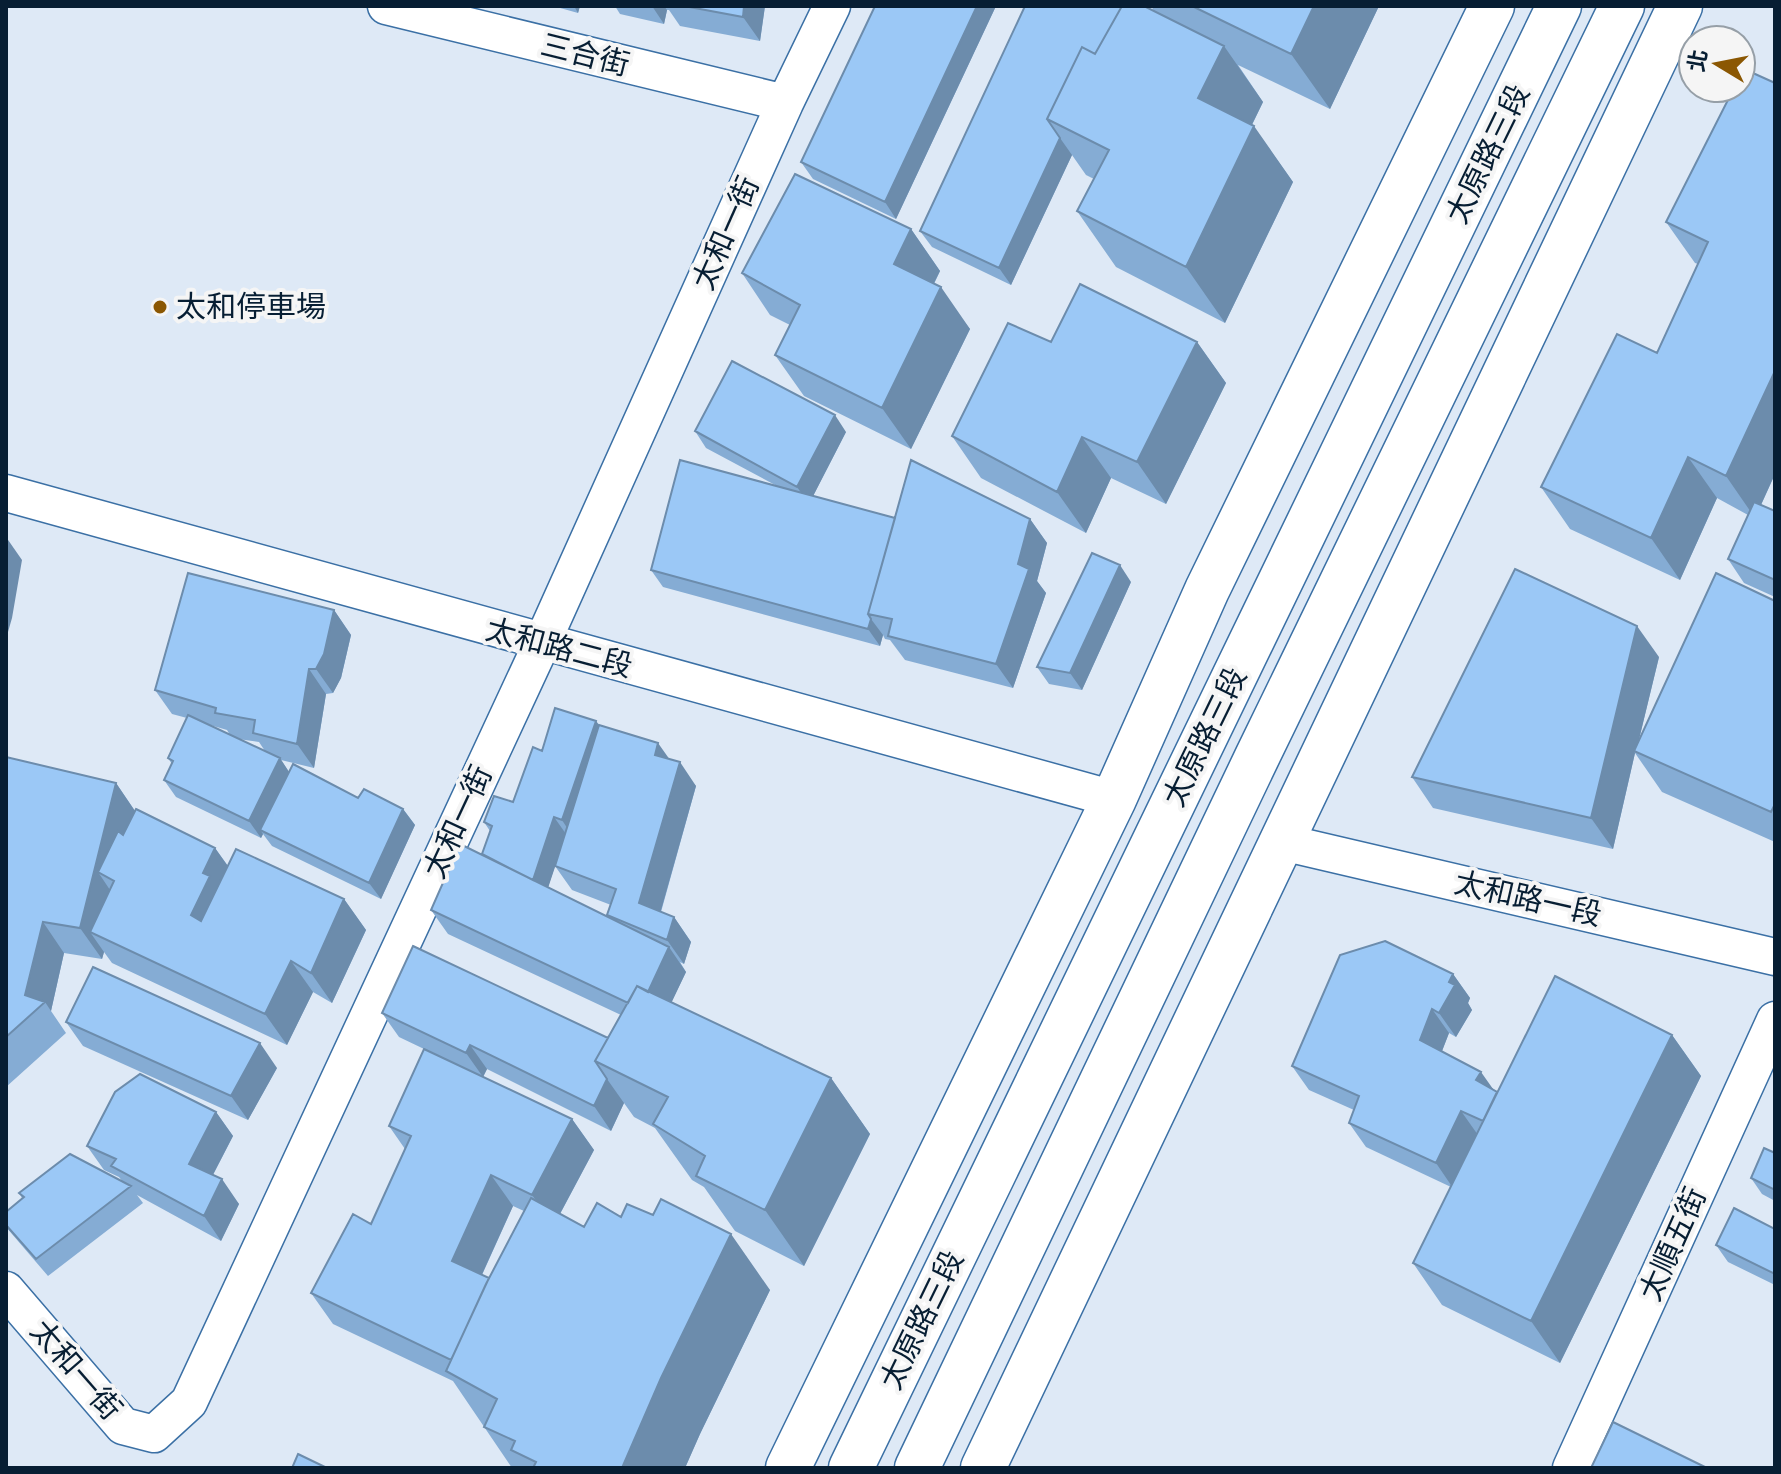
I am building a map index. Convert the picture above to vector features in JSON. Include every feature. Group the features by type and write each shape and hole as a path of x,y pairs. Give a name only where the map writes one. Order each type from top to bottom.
{"main road":[{"name":"太原路三段","path":"788,1468 1114,799 1207,590 1492,6"},
{"name":"太原路三段","path":"851,1468 1559,6"},
{"name":"太原路三段","path":"917,1468 1257,757 1622,6"},
{"path":"983,1468 1680,6"}],"street":[{"name":"三合街","path":"386,6 785,103"},
{"name":"太和一街","path":"6,1290 123,1426 154,1434 189,1402 542,643 785,103 832,6"},
{"name":"太和路二段","path":"6,493 1114,799"},
{"name":"太和路一段","path":"1282,842 1775,957"},
{"name":"太順五街","path":"1571,1468 1775,1020"}],"building":[{"path":"684,6 744,6 743,17"},
{"path":"875,6 977,6 885,202 801,162"},
{"path":"1025,6 1122,6 1095,54 1082,47 1047,119 1060,138 999,268 920,231"},
{"path":"1122,6 1144,6 1224,46 1198,98 1254,126 1186,267 1077,211 1109,150 1047,119 1082,47 1095,54"},
{"path":"1192,6 1314,6 1291,54"},
{"path":"1757,75 1775,83 1775,371 1726,476 1688,457 1651,538 1541,487 1617,334 1657,353 1708,242 1666,222 1726,104 1757,104"},
{"path":"795,174 911,229 894,264 941,287 882,408 775,355 800,305 742,273"},
{"path":"1080,284 1197,342 1137,462 1082,437 1057,492 952,436 1008,323 1051,342"},
{"path":"732,361 835,415 797,487 695,431"},
{"path":"680,460 895,518 868,614 871,619 868,629 651,570"},
{"path":"911,460 1030,519 1018,564 1029,569 996,664 888,636 892,619 868,614"},
{"path":"1754,502 1775,511 1775,580 1728,559"},
{"path":"1092,553 1120,565 1070,673 1037,667"},
{"path":"1515,569 1637,626 1591,818 1412,777"},
{"path":"188,573 334,610 324,654 316,669 309,669 297,744 253,733 255,720 215,713 216,708 155,690"},
{"path":"1716,573 1775,601 1775,804 1771,812 1634,751"},
{"path":"555,708 596,721 562,820 554,817 533,880 482,854 492,826 484,822 494,796 513,802 533,747 542,751"},
{"path":"188,715 280,758 249,821 164,780 173,761 168,758"},
{"path":"599,725 658,743 655,755 680,762 639,903 674,917 667,940 607,915 616,889 555,866"},
{"path":"6,757 116,783 80,928 43,922 25,995 45,1002 6,1037"},
{"path":"293,764 358,798 364,789 403,809 369,883 260,830"},
{"path":"136,809 215,848 203,873 210,876 191,915 201,921 236,849 344,899 311,973 291,961 265,1014 90,932 114,881 98,872 118,831 123,835"},
{"path":"460,844 669,947 648,992 637,986 628,1003 431,910"},
{"path":"1385,941 1453,974 1449,982 1455,985 1439,1013 1432,1009 1420,1040 1481,1072 1476,1080 1497,1092 1483,1121 1461,1111 1436,1163 1349,1123 1359,1096 1292,1066 1340,955"},
{"path":"413,946 608,1038 595,1061 607,1079 594,1106 470,1045 466,1053 382,1013"},
{"path":"93,967 260,1043 231,1096 66,1022"},
{"path":"1555,976 1672,1035 1531,1321 1413,1263"},
{"path":"637,986 831,1078 765,1210 696,1176 705,1156 653,1124 668,1097 595,1061"},
{"path":"424,1049 572,1119 532,1195 491,1175 452,1261 489,1278 451,1360 311,1293 353,1214 371,1224 411,1136 389,1126"},
{"path":"140,1074 216,1112 189,1164 222,1179 204,1216 111,1166 116,1159 87,1146 115,1092"},
{"path":"1764,1148 1775,1153 1775,1190 1751,1178"},
{"path":"70,1154 131,1186 36,1259 6,1225 6,1212 24,1197 19,1193"},
{"path":"531,1198 584,1227 597,1203 621,1217 627,1204 653,1215 661,1199 731,1234 661,1378 622,1468 533,1468 536,1462 511,1450 515,1441 484,1427 497,1399 446,1371 486,1284"},
{"path":"1734,1208 1775,1229 1775,1274 1716,1245"},
{"path":"1613,1422 1707,1468 1591,1468"},
{"path":"298,1454 327,1468 292,1468"}],"place":[{"name":"太和停車場","path":"160,307"}]}
